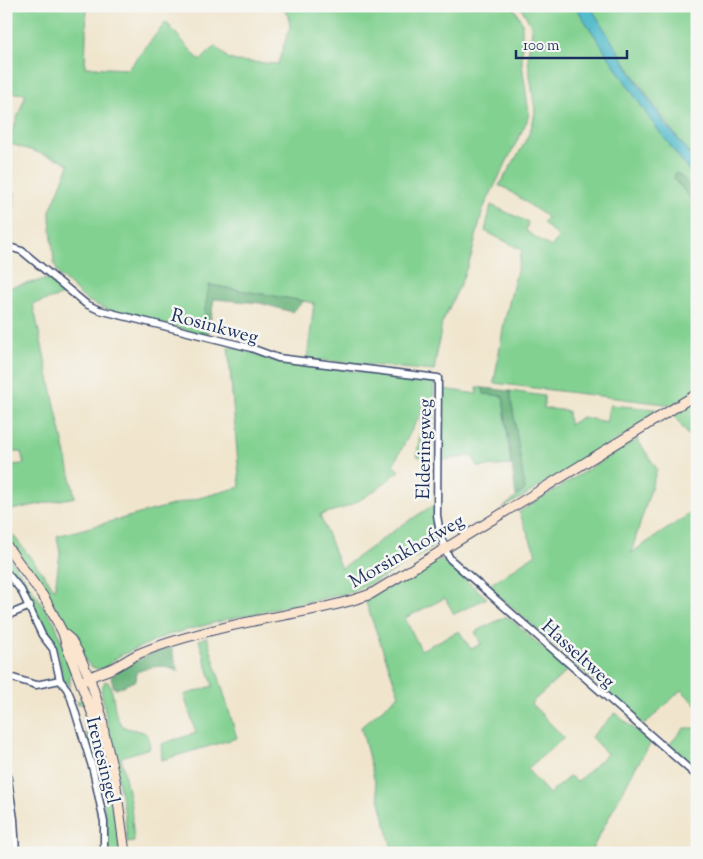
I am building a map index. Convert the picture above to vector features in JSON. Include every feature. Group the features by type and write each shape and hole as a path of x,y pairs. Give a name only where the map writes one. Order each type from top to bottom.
{"street":[{"name":"Rosinkweg","path":"6,246 22,250 86,304 99,310 251,348 278,358 438,378"},
{"name":"Elderingweg","path":"438,378 437,515 438,528 444,549"},
{"name":"Morsinkhofweg","path":"81,683 90,679 101,678 106,672 138,654 179,640 226,627 356,599 371,594 697,394"},
{"path":"6,545 45,599 64,632 71,640 90,679 102,718 115,779 124,851"},
{"name":"Hasseltweg","path":"444,549 450,559 697,776"},
{"name":"Irenesingel","path":"6,572 21,590 42,635 56,654 60,680 71,698 93,770 104,822 104,853"},
{"path":"6,616 30,606"},
{"path":"64,632 68,650 96,722 104,734"},
{"path":"6,679 13,678 36,685 60,680"},
{"path":"6,767 14,819 16,853"}],"green space":[{"path":"6,6 87,6 85,67 128,69 166,22 200,61 215,46 229,59 236,61 278,64 290,26 288,16 282,6 513,6 522,22 522,64 529,113 527,121 483,209 471,257 442,323 434,371 307,359 314,303 210,285 201,334 106,309 86,300 58,274 54,262 50,211 69,165 62,160 8,143 26,94 6,92"},
{"path":"520,6 575,6 650,119 697,181 697,194 680,175 677,184 680,185 697,208 697,390 673,405 494,383 504,323 522,250 485,231 491,205 528,222 526,231 551,247 559,237 543,223 547,217 504,187 499,186 526,140 535,110 528,54 532,31 531,25"},
{"path":"590,6 697,6 697,163 641,86"},
{"path":"675,173 680,175 697,194 697,208 674,180"},
{"path":"15,192 10,243 6,243 6,194"},
{"path":"52,278 68,294 33,304 75,497 6,511 6,465 24,464 21,452 6,452 6,402 10,402 6,383 6,288"},
{"path":"209,285 304,301 292,312 260,303 214,299 208,335 201,334"},
{"path":"228,346 277,362 431,380 434,383 433,460 417,456 423,409 393,465 399,471 360,500 346,507 320,515 341,569 399,527 435,504 439,541 387,575 353,592 229,619 168,635 119,656 104,668 92,667 86,662 67,625 48,596 6,539 6,526 55,589 60,553 57,536 240,487"},
{"path":"477,387 483,388 484,394 503,396 511,465 478,467 474,458 470,456 442,460 443,389 477,394"},
{"path":"483,388 510,391 525,490 516,496 503,396 484,394"},
{"path":"510,391 544,396 544,408 568,411 569,425 582,417 606,422 610,405 655,409 663,412 499,511 525,490"},
{"path":"697,401 697,447 674,416"},
{"path":"637,439 657,469 631,553 697,509 697,705 681,690 644,725 488,586 536,554 519,512"},
{"path":"6,552 55,623 72,672 70,686 62,679 59,655 42,630 28,598 6,566"},
{"path":"441,559 487,598 454,614 445,598 405,618 421,650 459,631 471,649 481,644 475,632 507,616 568,670 531,703 564,738 527,769 549,794 570,776 577,782 607,754 591,737 615,713 651,743 634,770 590,853 393,853 361,727 399,695 365,600"},
{"path":"207,637 237,738 162,760 161,744 196,733 184,695 213,686 199,640"},
{"path":"171,647 178,672 162,666 148,668 137,672 136,680 119,688 114,688 111,677 140,659"},
{"path":"105,681 108,682 110,687 117,717 120,722 126,728 142,731 148,736 149,741 150,748 121,757 131,806 134,842 127,843 125,816 101,690"},
{"path":"85,699 104,756 115,813 120,853 107,853 106,819 103,802 83,719 88,717 84,703 78,704 77,701"},
{"path":"684,728 697,728 697,771 668,746"}],"water":[{"path":"575,6 590,6 638,84 667,126 697,163 697,181 650,119"}]}
